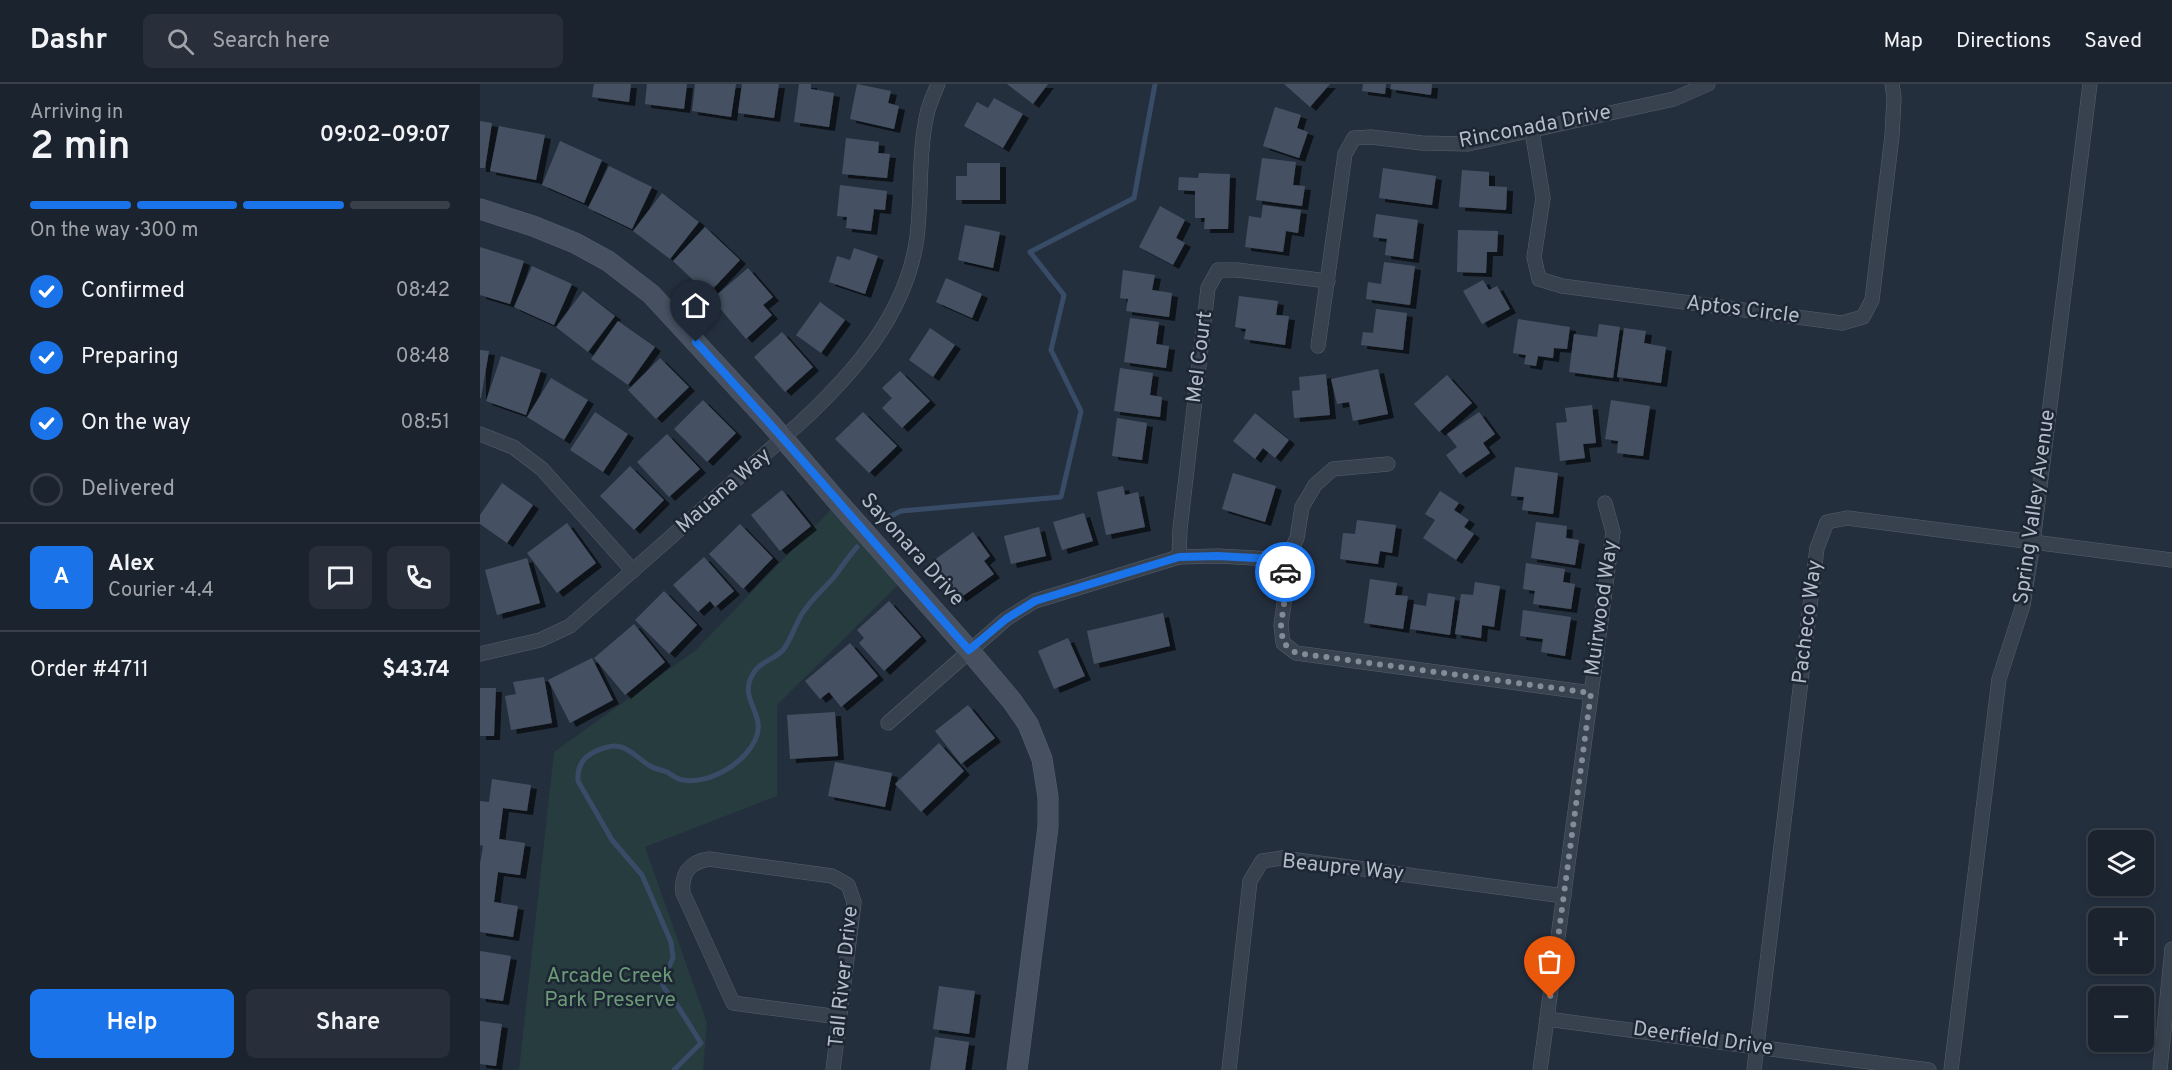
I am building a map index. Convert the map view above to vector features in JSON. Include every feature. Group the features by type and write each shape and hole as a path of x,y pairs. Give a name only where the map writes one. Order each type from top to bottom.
{"street":[{"name":"Mauana Way","path":"480,654 540,640 570,626 834,392 870,348 893,310 908,277 916,237 922,145 927,112 938,84"},
{"name":"Rinconada Drive","path":"1318,346 1345,154 1354,138 1371,137 1422,143 1468,144 1674,99 1708,84"},
{"name":"Aptos Circle","path":"1532,130 1543,198 1534,257 1539,279 1562,286 1842,323 1863,317 1872,300 1892,136 1894,98 1892,84"},
{"name":"Spring Valley Avenue","path":"1951,1070 1999,679 2023,605 2033,542 2090,84"},
{"name":"Sayonara Drive","path":"480,209 533,226 575,243 608,261 651,294 784,438 969,650 1012,701 1028,724 1042,759 1048,796 1048,827 1017,1070"},
{"name":"Mel Court","path":"1179,557 1180,529 1208,288 1218,270 1237,270 1328,281"},
{"path":"480,434 513,447 542,469 633,571"},
{"path":"1388,464 1333,469 1315,485 1302,507 1297,538 1284,567 1287,583 1281,625 1283,643 1296,653 1591,693"},
{"name":"Muirwood Way","path":"1540,1070 1613,532 1605,503"},
{"name":"Pacheco Way","path":"1754,1070 1817,548 1827,522 1847,519 2172,560"},
{"path":"888,723 1006,619 1035,601 1179,557 1218,556 1273,559 1284,567"},
{"name":"Beaupre Way","path":"1230,1070 1250,881 1262,861 1282,858 1564,896"},
{"name":"Tall River Drive","path":"833,1070 854,902 848,885 832,876 708,860 699,861 689,867 682,882 683,893 733,1003 839,1017"},
{"path":"2160,1070 2169,999 2172,949"},
{"name":"Deerfield Drive","path":"1547,1018 1929,1070"}],"green space":[{"name":"Arcade Creek Park Preserve","path":"838,502 905,578 777,705 777,796 645,847 707,1023 703,1070 519,1070 554,752 696,650"}],"building":[{"path":"594,84 631,84 629,102 592,97"},
{"path":"647,84 687,84 684,109 645,104"},
{"path":"695,84 736,84 731,117 692,111"},
{"path":"742,84 779,84 774,118 738,113"},
{"path":"799,84 811,84 811,89 834,93 829,127 794,122"},
{"path":"857,84 891,91 888,103 899,106 894,129 850,119"},
{"path":"1007,84 1048,84 1033,104"},
{"path":"1284,84 1330,84 1310,107"},
{"path":"1363,84 1386,84 1385,94 1362,91"},
{"path":"1391,84 1432,84 1431,95 1390,89"},
{"path":"994,98 1023,114 1003,148 964,126 977,102 988,108"},
{"path":"1275,107 1301,115 1297,128 1308,132 1299,158 1263,146"},
{"path":"480,121 492,123 485,168 480,168"},
{"path":"499,126 545,135 536,180 490,171"},
{"path":"846,138 879,142 878,153 890,154 887,178 842,174"},
{"path":"560,141 602,160 584,203 542,185"},
{"path":"1262,158 1296,162 1293,185 1305,186 1302,206 1256,200"},
{"path":"967,163 1000,163 1000,200 956,200 956,176 967,176"},
{"path":"609,166 652,187 632,229 588,208"},
{"path":"1383,168 1436,176 1432,205 1379,198"},
{"path":"1462,170 1489,172 1489,186 1507,187 1506,210 1459,207"},
{"path":"1199,173 1230,174 1228,229 1204,229 1205,218 1195,218 1195,191 1178,190 1179,177 1198,178"},
{"path":"840,185 887,191 885,210 874,209 871,231 846,228 847,217 837,216"},
{"path":"662,193 699,222 670,259 633,231"},
{"path":"1263,205 1301,210 1298,233 1286,231 1283,252 1245,247 1249,216 1261,218"},
{"path":"1160,206 1185,220 1176,238 1185,243 1173,265 1139,247"},
{"path":"1376,214 1418,220 1413,259 1385,255 1387,239 1373,237"},
{"path":"965,225 1000,232 993,268 958,260"},
{"path":"705,227 740,260 708,294 673,261"},
{"path":"1458,230 1498,231 1497,252 1487,252 1486,273 1457,272"},
{"path":"480,247 524,261 510,304 480,295"},
{"path":"854,248 878,256 865,294 829,282 837,256 850,260"},
{"path":"1384,262 1415,266 1410,305 1366,299 1368,282 1381,284"},
{"path":"532,266 572,284 554,325 514,307"},
{"path":"748,268 773,297 763,305 772,315 746,339 712,299"},
{"path":"1123,270 1155,275 1152,290 1172,293 1169,317 1126,311 1128,299 1120,298"},
{"path":"946,278 982,294 972,318 936,302"},
{"path":"1483,280 1489,290 1497,286 1510,309 1482,324 1463,291"},
{"path":"583,291 615,316 588,352 556,327"},
{"path":"1239,296 1278,301 1276,315 1289,316 1285,345 1244,339 1246,329 1235,327"},
{"path":"820,302 845,320 821,353 796,335"},
{"path":"1376,309 1407,313 1403,350 1361,345 1363,332 1373,333"},
{"path":"1130,318 1159,322 1156,344 1169,346 1166,368 1124,362"},
{"path":"1518,319 1570,327 1567,349 1554,348 1553,358 1538,356 1536,366 1524,364 1526,355 1513,353"},
{"path":"618,321 655,347 628,385 591,359"},
{"path":"1599,324 1620,327 1613,378 1569,372 1574,334 1597,337"},
{"path":"930,328 955,345 933,377 909,360"},
{"path":"1624,328 1646,331 1644,343 1666,347 1661,383 1617,377"},
{"path":"782,332 813,367 785,392 754,357"},
{"path":"480,350 489,351 481,398 480,398"},
{"path":"501,356 541,370 526,415 486,401"},
{"path":"660,358 689,387 656,419 628,390"},
{"path":"1120,368 1153,373 1150,395 1162,397 1160,417 1114,411"},
{"path":"1378,369 1388,414 1353,421 1349,402 1337,404 1331,379"},
{"path":"900,371 930,401 902,428 882,408 892,398 882,388"},
{"path":"1326,374 1330,415 1294,418 1292,391 1300,390 1299,377"},
{"path":"1447,375 1472,403 1439,432 1414,404"},
{"path":"551,378 588,400 564,440 527,417"},
{"path":"703,400 736,433 707,462 674,429"},
{"path":"1611,400 1650,406 1643,456 1617,453 1618,441 1605,439"},
{"path":"1592,405 1596,443 1583,444 1585,458 1560,461 1556,423 1567,422 1565,408"},
{"path":"595,412 628,434 603,472 570,450"},
{"path":"863,412 897,446 869,473 835,439"},
{"path":"1479,412 1495,434 1483,443 1490,453 1460,474 1446,455 1457,447 1447,434"},
{"path":"1255,413 1289,440 1275,458 1263,448 1255,459 1233,441"},
{"path":"1117,418 1147,423 1142,460 1112,456"},
{"path":"667,434 700,469 669,497 637,462"},
{"path":"630,466 664,500 634,530 600,496"},
{"path":"1515,467 1558,473 1553,514 1522,510 1524,497 1511,496"},
{"path":"1233,473 1276,486 1265,522 1222,509"},
{"path":"502,483 533,505 507,543 480,524 480,515"},
{"path":"1123,486 1125,495 1138,492 1145,527 1106,535 1097,492"},
{"path":"782,490 811,526 780,551 751,515"},
{"path":"1440,491 1459,503 1454,510 1469,520 1464,527 1474,534 1456,560 1423,538 1435,520 1425,514"},
{"path":"1084,513 1093,541 1062,550 1053,522"},
{"path":"1357,520 1396,525 1392,553 1380,551 1378,564 1340,559 1343,533 1355,534"},
{"path":"1536,522 1567,526 1566,538 1579,540 1575,565 1531,558"},
{"path":"567,523 596,563 557,593 527,553"},
{"path":"740,524 773,558 743,589 709,554"},
{"path":"1039,527 1046,556 1011,564 1004,536"},
{"path":"973,532 990,556 984,561 994,574 960,598 933,561"},
{"path":"704,557 734,591 715,607 710,601 698,612 673,585"},
{"path":"527,558 540,603 497,615 485,570"},
{"path":"1526,563 1565,569 1563,582 1575,584 1571,609 1533,604 1535,591 1523,589"},
{"path":"1370,579 1397,583 1395,595 1408,596 1403,629 1364,623"},
{"path":"1475,582 1500,586 1494,627 1482,625 1481,638 1455,634 1461,594 1473,595"},
{"path":"664,591 697,625 669,654 635,620"},
{"path":"1428,593 1455,597 1450,635 1410,629 1414,604 1426,606"},
{"path":"889,601 921,637 884,671 859,643 864,638 857,630"},
{"path":"1523,610 1571,617 1565,656 1541,652 1543,639 1520,636"},
{"path":"1163,613 1170,646 1094,664 1087,631"},
{"path":"634,624 665,662 625,695 594,658"},
{"path":"1068,638 1085,676 1054,689 1038,651"},
{"path":"850,643 878,676 841,707 829,692 820,699 805,681"},
{"path":"592,658 613,700 570,723 548,680"},
{"path":"544,677 552,723 511,730 505,696 516,694 513,682"},
{"path":"480,688 496,688 494,736 480,736"},
{"path":"968,705 995,738 961,764 935,731"},
{"path":"835,712 838,756 790,759 787,715"},
{"path":"939,743 964,771 921,812 895,784"},
{"path":"835,762 892,773 885,807 828,796"},
{"path":"492,779 531,785 527,811 503,808 499,839 525,843 520,875 498,872 494,902 518,906 513,937 480,932 480,864 483,846 480,845 480,801 489,802"},
{"path":"480,951 511,956 503,1001 480,998"},
{"path":"939,986 975,991 969,1034 933,1029"},
{"path":"480,1021 502,1024 496,1066 480,1064"},
{"path":"935,1037 969,1042 965,1070 930,1070"}],"waterway":[{"path":"877,523 901,511 1061,497 1081,411 1051,350 1064,295 1030,252 1134,198 1155,84"},
{"path":"674,1070 701,1043 662,982 673,958 671,942 642,875 612,840 578,781 579,768 590,754 612,746 625,748 652,767 687,781 714,776 739,760 751,747 758,731 757,718 748,691 753,673 783,650 813,599 835,576 857,547"}],"way so far":[{"path":"1285,572 1287,583 1281,625 1283,643 1296,653 1591,693 1550,998"}],"route":[{"path":"696,342 784,438 969,650 1006,619 1035,601 1179,557 1218,556 1273,559 1284,567 1285,572"}]}
